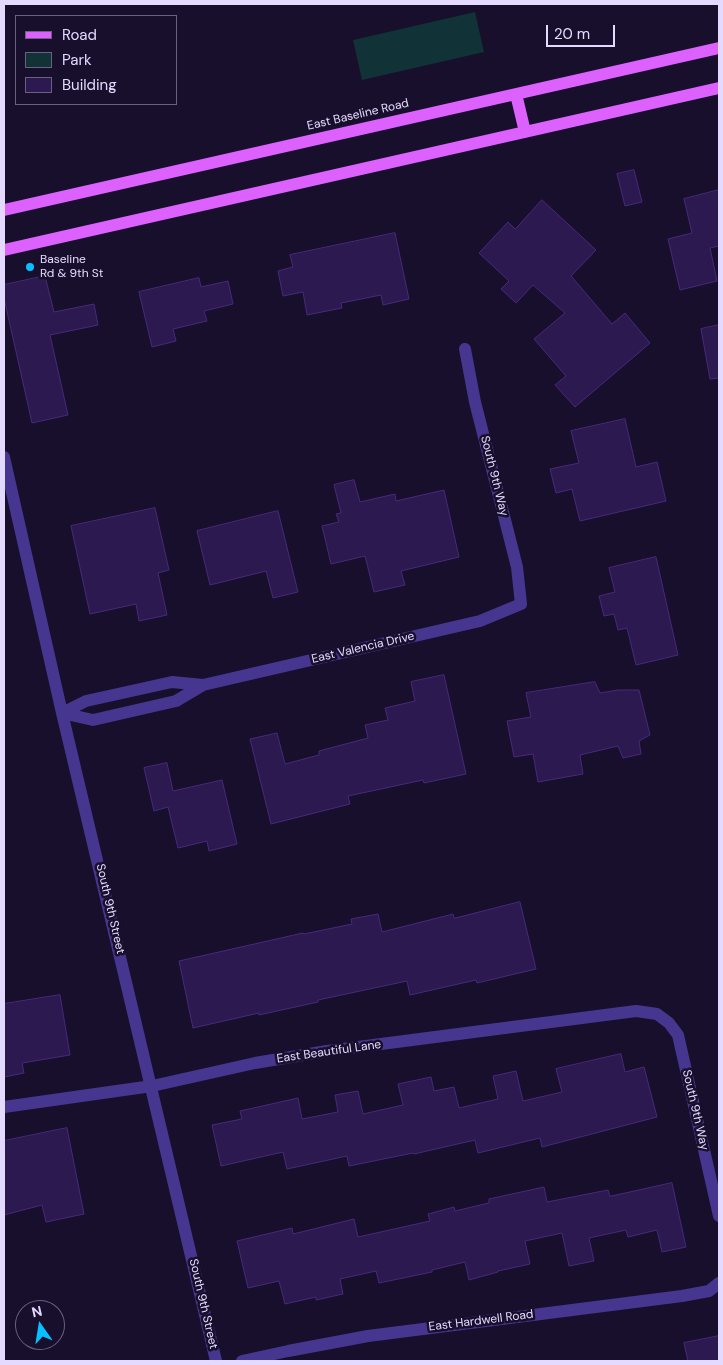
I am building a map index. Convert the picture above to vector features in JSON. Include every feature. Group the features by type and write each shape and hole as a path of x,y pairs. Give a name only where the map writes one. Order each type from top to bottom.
{"main road":[{"name":"East Baseline Road","path":"4,210 719,48"},
{"path":"4,250 719,88"},
{"path":"516,94 525,132"}],"street":[{"name":"South 9th Way","path":"466,349 476,402 517,567 521,604"},
{"name":"South 9th Street","path":"4,457 62,712 216,1361"},
{"name":"East Valencia Drive","path":"62,712 93,720 176,701 203,685 480,621 521,604"},
{"name":"East Valencia Drive","path":"62,712 86,701 172,682 203,685"},
{"name":"East Beautiful Lane","path":"4,1107 152,1086 255,1063 327,1051 636,1011 657,1014"},
{"name":"South 9th Way","path":"657,1014 669,1023 678,1035 719,1216"},
{"name":"East Hardwell Road","path":"242,1361 368,1336 682,1296 709,1291 719,1283"}],"green space":[{"path":"475,12 484,52 362,80 353,40"}],"building":[{"path":"634,170 642,202 625,206 617,174"},
{"path":"719,190 719,246 710,248 717,281 680,290 668,239 692,233 684,199"},
{"path":"542,200 596,250 571,276 612,324 625,313 650,343 575,407 555,385 566,376 534,339 565,313 533,285 516,303 501,289 509,281 479,253 508,222 515,229"},
{"path":"395,233 409,299 383,305 381,295 341,303 342,308 307,315 303,292 283,296 278,271 293,267 290,255"},
{"path":"45,276 54,312 94,304 98,325 50,335 68,415 32,423 4,298 4,285"},
{"path":"199,278 201,287 228,281 233,304 204,311 207,321 173,329 176,341 152,347 139,292"},
{"path":"719,325 719,378 710,379 701,329"},
{"path":"625,419 636,467 657,462 666,501 580,521 572,489 556,493 550,469 579,463 571,431"},
{"path":"354,480 360,502 395,494 396,501 444,490 459,557 401,571 405,585 374,592 365,556 331,564 322,526 339,522 336,514 341,513 334,485"},
{"path":"155,508 169,570 158,573 167,615 139,621 136,604 90,614 71,526"},
{"path":"278,511 298,592 273,598 266,571 210,585 197,531"},
{"path":"656,557 678,655 636,665 627,628 618,630 614,614 604,616 599,596 615,592 609,568"},
{"path":"444,675 466,774 424,783 423,780 348,796 350,804 271,824 250,739 277,733 285,764 319,755 319,751 368,738 365,725 388,720 385,708 415,701 411,682"},
{"path":"595,682 600,693 618,690 639,690 650,735 639,741 641,754 623,758 618,746 580,755 583,774 538,782 533,754 514,757 507,721 531,717 526,693"},
{"path":"167,763 173,791 222,780 237,844 209,851 207,841 178,848 168,807 154,811 144,768"},
{"path":"520,902 536,969 477,983 476,980 410,995 407,981 193,1028 179,961 352,924 351,919 378,914 382,932 453,914 454,918"},
{"path":"60,995 70,1055 22,1063 24,1073 4,1077 4,1004"},
{"path":"621,1054 625,1072 644,1067 657,1117 542,1147 540,1138 478,1153 475,1140 349,1166 347,1156 287,1169 283,1152 221,1166 212,1125 242,1119 240,1111 298,1098 302,1119 338,1112 335,1095 358,1091 363,1114 403,1105 398,1084 431,1077 434,1091 454,1087 459,1108 498,1099 493,1076 516,1071 523,1101 562,1092 556,1069"},
{"path":"67,1128 84,1214 46,1222 42,1205 4,1215 4,1141"},
{"path":"672,1183 686,1247 662,1252 657,1230 628,1237 626,1230 589,1238 594,1261 569,1266 562,1233 525,1241 530,1264 469,1280 465,1262 432,1270 432,1272 379,1283 376,1271 340,1279 343,1294 316,1300 316,1297 285,1304 279,1281 248,1288 237,1241 292,1228 293,1234 354,1219 358,1237 430,1221 428,1214 454,1207 455,1211 489,1203 489,1199 544,1187 547,1202 608,1190 610,1196"},
{"path":"719,1336 719,1361 688,1361 684,1343"}],"place":[{"name":"Baseline Rd & 9th St","path":"30,267"}]}
